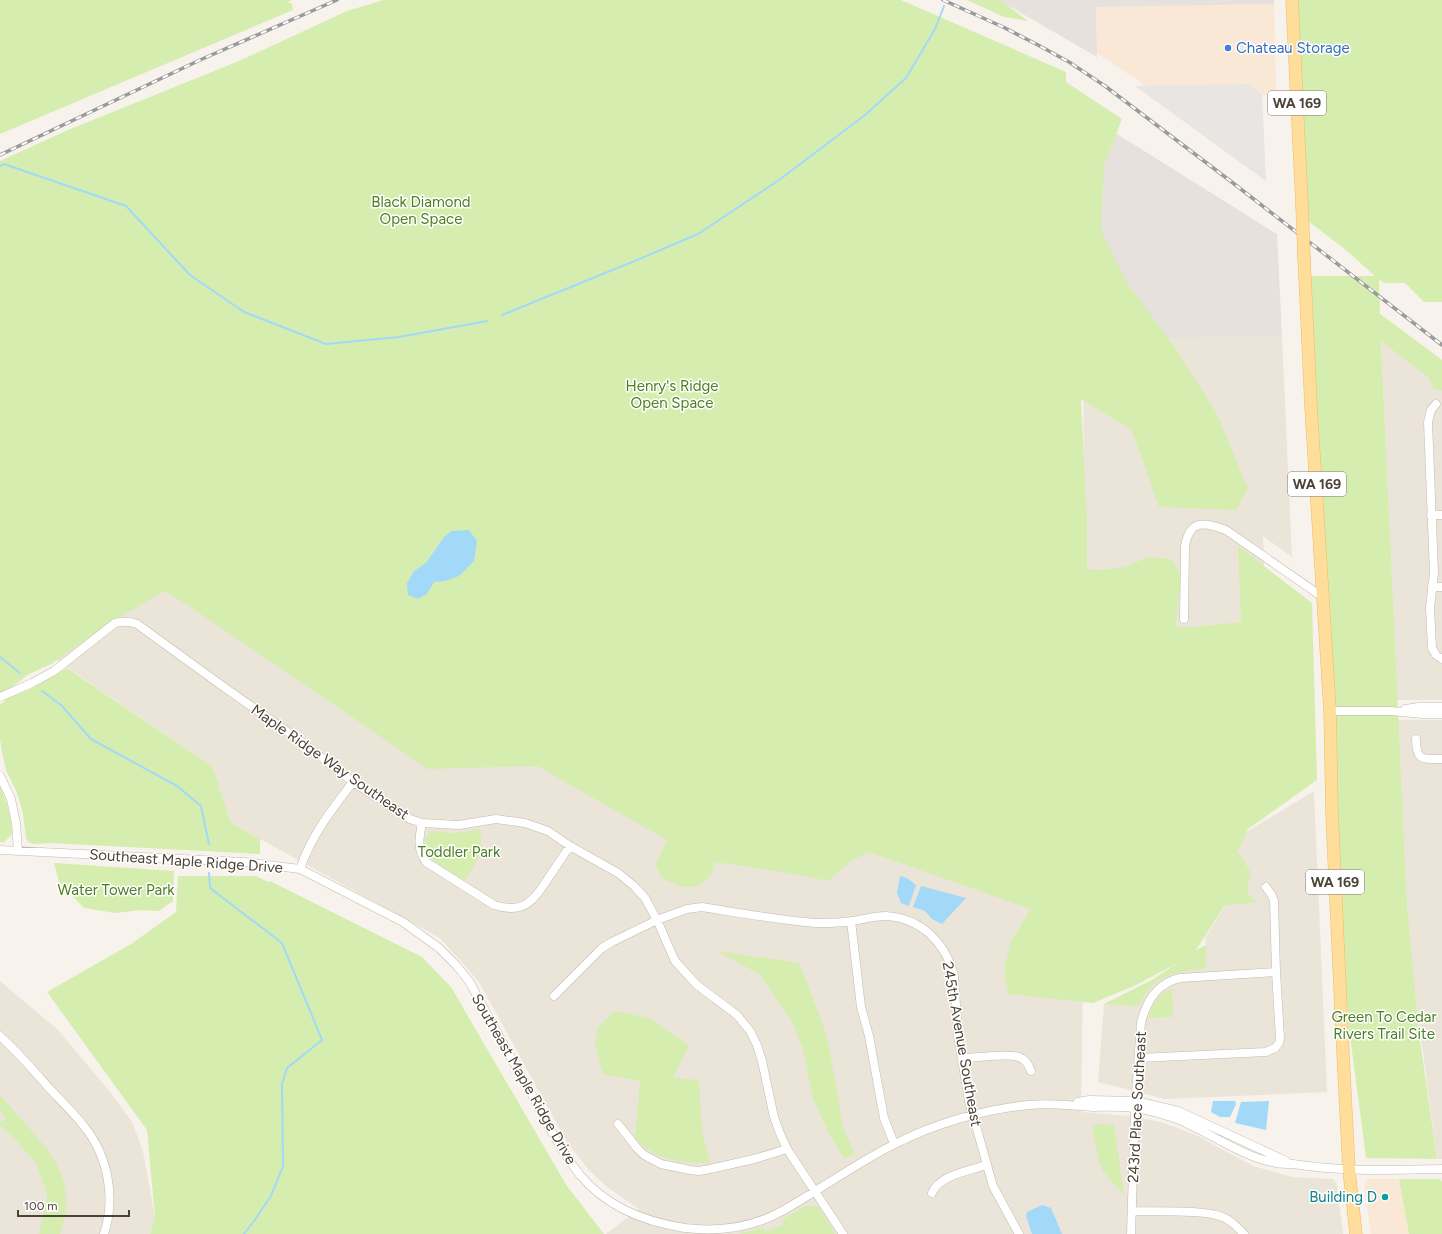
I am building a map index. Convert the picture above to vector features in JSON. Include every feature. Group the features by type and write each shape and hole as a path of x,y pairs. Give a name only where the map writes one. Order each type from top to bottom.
{"main road":[{"name":"WA 169","path":"1292,0 1311,407 1330,711 1332,823 1349,1170 1356,1234"}],"street":[{"path":"1436,404 1431,410 1428,422 1434,573 1430,608 1432,648 1440,658"},
{"path":"1431,516 1442,515"},
{"path":"1184,619 1186,541 1192,528 1199,524 1209,524 1226,530 1324,598"},
{"path":"1432,587 1442,587"},
{"name":"Maple Ridge Way Southeast","path":"0,697 32,683 54,671 115,624 122,621 130,622 137,624 295,736 353,782 410,820 422,823 459,825 496,820 525,823 548,831 570,846 618,873 634,886 645,898 657,920 674,961 696,985 737,1014 750,1031 757,1045 762,1061 774,1117 787,1149 843,1234"},
{"path":"1391,711 1419,707 1442,707"},
{"path":"1330,711 1391,711 1442,714"},
{"path":"1416,739 1416,750 1419,755 1427,759 1442,759"},
{"path":"0,776 11,799 16,823 18,851"},
{"path":"300,869 312,840 332,809 353,782"},
{"path":"422,823 419,845 426,862 494,905 504,908 512,909 522,907 534,900 570,846"},
{"name":"Southeast Maple Ridge Drive","path":"0,850 244,862 300,869 403,922 439,948 469,981 559,1144 587,1183 605,1198 617,1205 654,1222 713,1232 746,1225 765,1219 782,1211 894,1144 934,1127 973,1116 1030,1105 1068,1104 1092,1107 1136,1104 1176,1119 1255,1156 1276,1163 1349,1170 1442,1169"},
{"path":"1139,1058 1266,1052 1275,1048 1279,1043 1281,1032 1276,972 1274,901 1266,887"},
{"path":"554,996 602,948 657,920 687,909 702,907 802,922 826,923 851,921 861,1007 869,1036 884,1118 894,1144"},
{"name":"245th Avenue Southeast","path":"851,921 885,916 898,918 923,928 940,944 946,954 954,976 958,1035 969,1101 986,1165 994,1186 1018,1234"},
{"name":"243rd Place Southeast","path":"1131,1234 1136,1104 1142,1023 1144,1012 1152,996 1161,986 1172,979 1187,976 1276,972"},
{"path":"0,1036 84,1126 96,1144 103,1160 110,1190 110,1207 104,1234"},
{"path":"962,1058 1013,1055 1025,1061 1029,1065 1031,1071"},
{"path":"618,1124 644,1156 661,1164 690,1170 699,1171 717,1168 787,1149"},
{"path":"932,1193 937,1184 946,1179 986,1165"},
{"path":"1132,1211 1208,1213 1225,1218 1234,1223 1244,1234"}],"shaded area":[{"path":"999,0 1274,0 1274,4 1096,7 1097,57"},
{"path":"1274,4 1276,93 1262,95 1248,84 1146,86 1097,53 1096,7"},
{"path":"1248,84 1262,95 1266,181 1135,86"},
{"path":"1093,119 1277,234 1282,337 1083,339"},
{"path":"1380,314 1442,360 1442,700 1397,700"},
{"path":"1282,337 1292,557 1263,536 1272,792 1086,798 1083,339"},
{"path":"164,589 542,766 817,877 869,852 1068,917 1084,920 1081,1112 1128,1116 1161,1122 1196,1135 1253,1166 1292,1177 1333,1179 1337,1185 1343,1234 606,1234 639,1209 607,1187 588,1169 567,1142 479,982 440,938 231,823 213,767 52,657"},
{"path":"1398,720 1442,720 1442,1159 1437,1159 1416,999 1407,904"},
{"path":"1314,791 1327,1092 1165,1099 1098,1082 1104,1004 1152,980 1206,945 1205,938 1238,885 1241,885 1238,837"},
{"path":"0,981 58,1030 110,1092 132,1122 143,1151 155,1217 150,1234 0,1234"},
{"path":"1399,1179 1410,1234 1371,1234 1364,1185 1366,1180"}],"green space":[{"path":"0,0 292,0 288,2 292,4 293,10 0,134"},
{"name":"Henry's Ridge Open Space","path":"384,0 901,0 1066,72 1066,82 1122,119 1104,166 1101,230 1127,283 1172,343 1216,412 1248,488 1236,510 1159,507 1132,430 1081,399 1087,524 1087,569 1103,570 1126,567 1147,557 1171,559 1181,575 1176,627 1193,627 1241,622 1238,546 1312,603 1317,780 1248,829 1238,851 1251,873 1248,881 1248,893 1257,901 1253,903 1225,905 1196,950 1206,945 1206,969 1184,971 1166,976 1151,987 1139,1006 1104,1004 1152,980 1178,963 1134,986 1093,1003 1008,994 1004,969 1012,939 1031,909 869,852 851,861 828,881 790,873 715,862 712,874 698,887 683,887 663,879 655,866 667,840 653,832 537,766 428,769 165,591 115,620 51,664 29,674 0,696 0,161 68,130 239,61 347,11"},
{"path":"967,0 1001,0 1028,21 1004,17"},
{"name":"Green To Cedar Rivers Trail Site","path":"1298,0 1442,0 1442,302 1424,302 1405,283 1384,283 1379,279 1380,314 1442,360 1442,391 1434,389 1429,378 1381,341 1407,904 1420,1040 1437,1159 1366,1158 1349,1028 1341,924 1311,276 1375,276 1346,250 1308,221"},
{"path":"67,668 213,767 231,823 260,839 260,854 51,843 33,844 28,842 26,838 23,813 17,793 6,770 2,753 0,739 0,705 7,698 33,688"},
{"path":"0,786 8,809 12,828 12,834 3,843 0,842"},
{"name":"Toddler Park","path":"480,829 482,852 465,880 445,869 433,859 425,847 426,837 433,831 455,833"},
{"name":"Water Tower Park","path":"54,863 174,871 173,901 159,911 141,910 115,913 84,908 59,882"},
{"path":"178,876 256,876 268,882 270,881 422,957 451,987 567,1186 604,1234 150,1234 155,1217 147,1130 47,992 131,944 176,912"},
{"path":"717,951 799,963 825,1030 843,1127 855,1154 845,1159 831,1138 813,1099 803,1050 793,1023 759,974"},
{"path":"1172,988 1173,1017 1148,1018 1157,1000"},
{"path":"614,1011 650,1018 689,1046 673,1078 699,1080 702,1131 710,1163 679,1161 660,1156 651,1152 635,1138 640,1081 603,1074 595,1045 598,1027"},
{"path":"0,1096 41,1142 57,1166 65,1190 66,1203 60,1234 39,1234 47,1196 36,1163 13,1137 2,1127 0,1128 0,1123 5,1119 0,1109"},
{"path":"1098,1124 1114,1125 1124,1195 1103,1171 1099,1162 1092,1128"},
{"path":"1399,1179 1440,1179 1442,1182 1442,1234 1409,1234"},
{"path":"805,1206 818,1206 835,1234 738,1234 762,1228 766,1231 783,1225 783,1219"}],"water":[{"path":"469,530 477,541 474,561 459,576 445,581 434,582 427,594 418,599 408,595 407,583 414,571 426,563 444,537 452,531"},
{"path":"900,876 907,878 916,885 909,906 901,903 897,893"},
{"path":"921,886 966,898 942,924 932,919 925,911 913,907"},
{"path":"1213,1101 1235,1101 1236,1104 1230,1117 1220,1117 1211,1112"},
{"path":"1269,1101 1266,1130 1235,1123 1241,1102"},
{"path":"1042,1205 1051,1208 1062,1234 1032,1234 1026,1216 1027,1212"}],"waterway":[{"path":"502,315 698,234 779,180 865,115 906,78 935,29 944,6"},
{"path":"0,166 4,164 126,206 190,275 244,312 326,344 399,337 487,321"},
{"path":"0,657 20,673"},
{"path":"42,691 61,705 91,739 177,786 201,806 209,844"},
{"path":"209,873 210,888 282,943 322,1040 287,1068 282,1084 283,1166 271,1196 244,1234"}],"railway":[{"path":"0,155 200,60 337,0"},
{"path":"943,0 1003,27 1038,45 1069,62 1105,86 1442,345"}],"place":[{"name":"Chateau Storage","path":"1228,48"},
{"name":"Building D","path":"1385,1197"}],"park label":[{"name":"Black Diamond Open Space","path":"421,210"}]}
